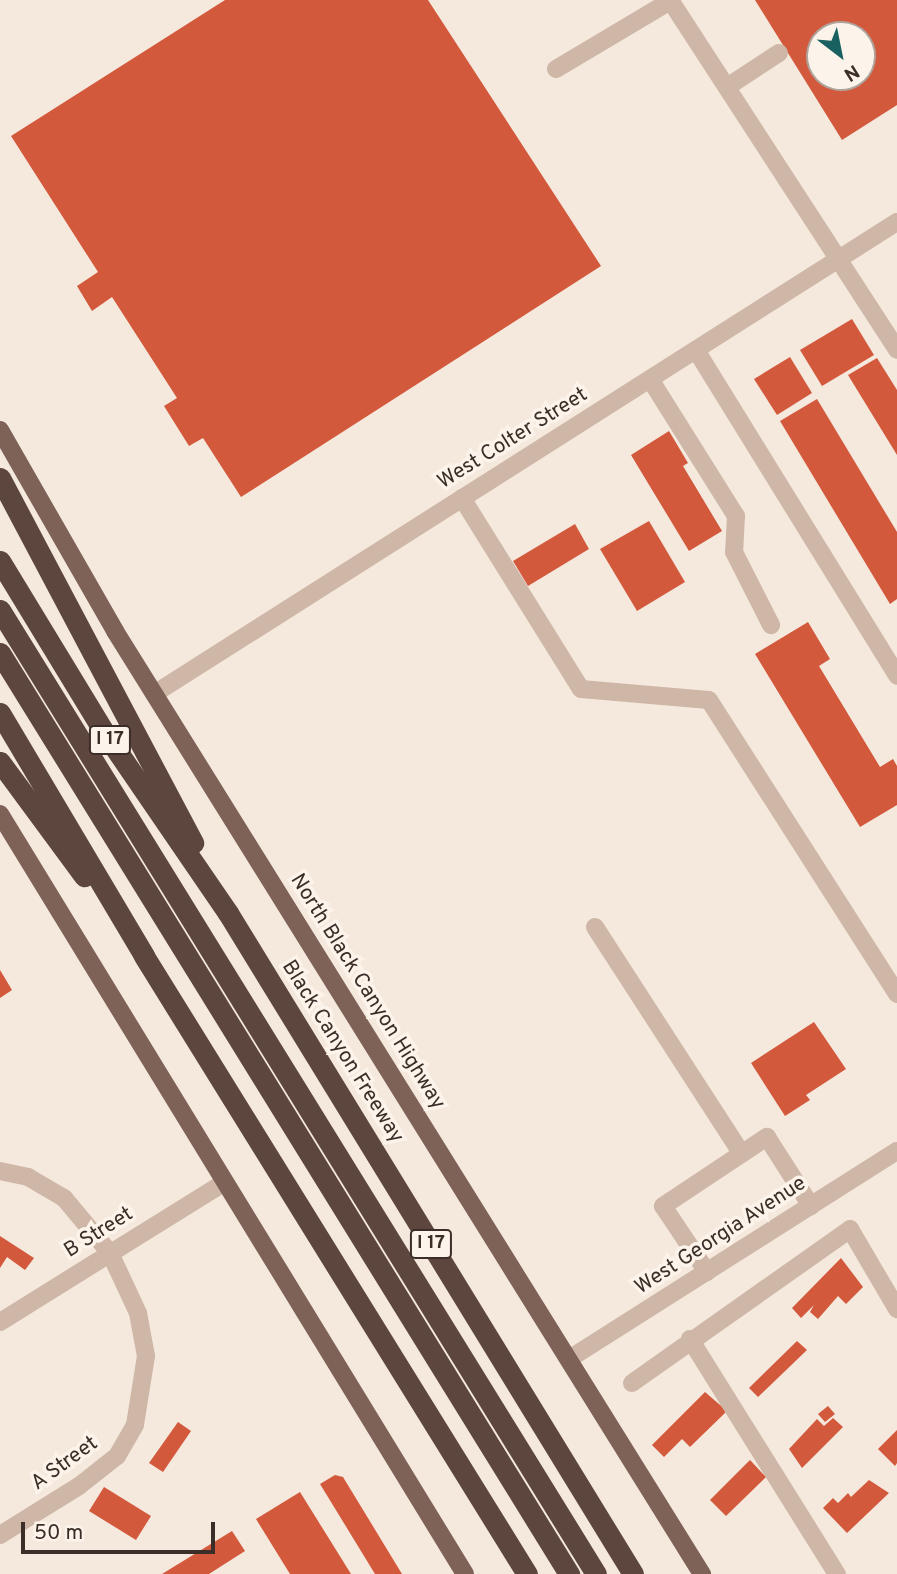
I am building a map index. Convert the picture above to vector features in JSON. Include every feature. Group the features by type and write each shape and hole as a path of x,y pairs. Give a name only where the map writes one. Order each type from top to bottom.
{"highway":[{"path":"0,478 129,714 228,913"},
{"name":"Black Canyon Freeway","path":"0,561 102,729 228,913 633,1574"},
{"path":"0,610 596,1574"},
{"path":"0,653 569,1574"},
{"path":"0,713 144,956 527,1574"},
{"path":"0,762 144,956"}],"main road":[{"name":"North Black Canyon Highway","path":"0,430 154,694 702,1574"},
{"path":"0,814 223,1183 465,1574"}],"street":[{"path":"556,69 670,0 897,350"},
{"path":"727,87 779,53"},
{"name":"West Colter Street","path":"154,694 897,222"},
{"path":"696,350 897,677"},
{"path":"650,379 736,516 734,552 771,625"},
{"path":"462,498 581,689 709,700 897,994"},
{"path":"595,927 742,1154"},
{"path":"707,1272 663,1206 767,1137 811,1206"},
{"name":"West Georgia Avenue","path":"569,1360 897,1151"},
{"name":"A Street","path":"0,1171 28,1177 64,1198 110,1253 138,1313 146,1356 135,1425 117,1456 79,1486 0,1535"},
{"name":"B Street","path":"0,1322 223,1183"},
{"path":"632,1383 690,1339 850,1229 897,1309"},
{"path":"690,1339 836,1574"}],"building":[{"path":"225,0 428,0 601,266 241,497 203,438 189,446 164,406 177,398 112,297 92,311 77,286 98,272 11,136"},
{"path":"755,0 897,0 897,105 842,140 812,91 876,91 876,21 806,21 806,82"},
{"path":"852,319 874,355 822,386 800,350"},
{"path":"790,357 812,393 777,415 754,379"},
{"path":"877,358 897,390 897,455 848,375"},
{"path":"817,399 897,532 897,599 890,604 780,421"},
{"path":"669,431 688,463 683,466 722,531 689,551 631,455"},
{"path":"649,521 685,582 637,611 600,549"},
{"path":"575,524 589,549 528,586 513,561"},
{"path":"808,622 830,659 819,666 880,767 893,759 897,766 897,805 860,827 755,654"},
{"path":"0,970 12,990 0,998"},
{"path":"814,1022 846,1069 806,1095 810,1100 785,1116 751,1063"},
{"path":"0,1236 34,1258 25,1270 7,1257 0,1268"},
{"path":"841,1258 863,1287 846,1304 838,1296 818,1319 810,1312 814,1305 801,1318 792,1308"},
{"path":"797,1341 807,1350 758,1397 749,1388"},
{"path":"705,1392 727,1411 690,1447 682,1439 664,1457 652,1445"},
{"path":"828,1406 835,1414 825,1422 818,1414"},
{"path":"833,1418 843,1427 802,1468 789,1449 817,1419 824,1426"},
{"path":"178,1422 191,1431 163,1472 149,1463"},
{"path":"897,1430 897,1463 895,1466 878,1449"},
{"path":"750,1460 766,1477 726,1516 710,1500"},
{"path":"335,1475 343,1477 402,1574 375,1574 320,1484"},
{"path":"869,1480 889,1493 847,1533 823,1508 833,1498 838,1503 848,1493 851,1497"},
{"path":"104,1487 151,1516 136,1540 89,1511"},
{"path":"300,1492 351,1574 290,1574 256,1519"},
{"path":"232,1531 245,1551 209,1574 162,1574"}]}
